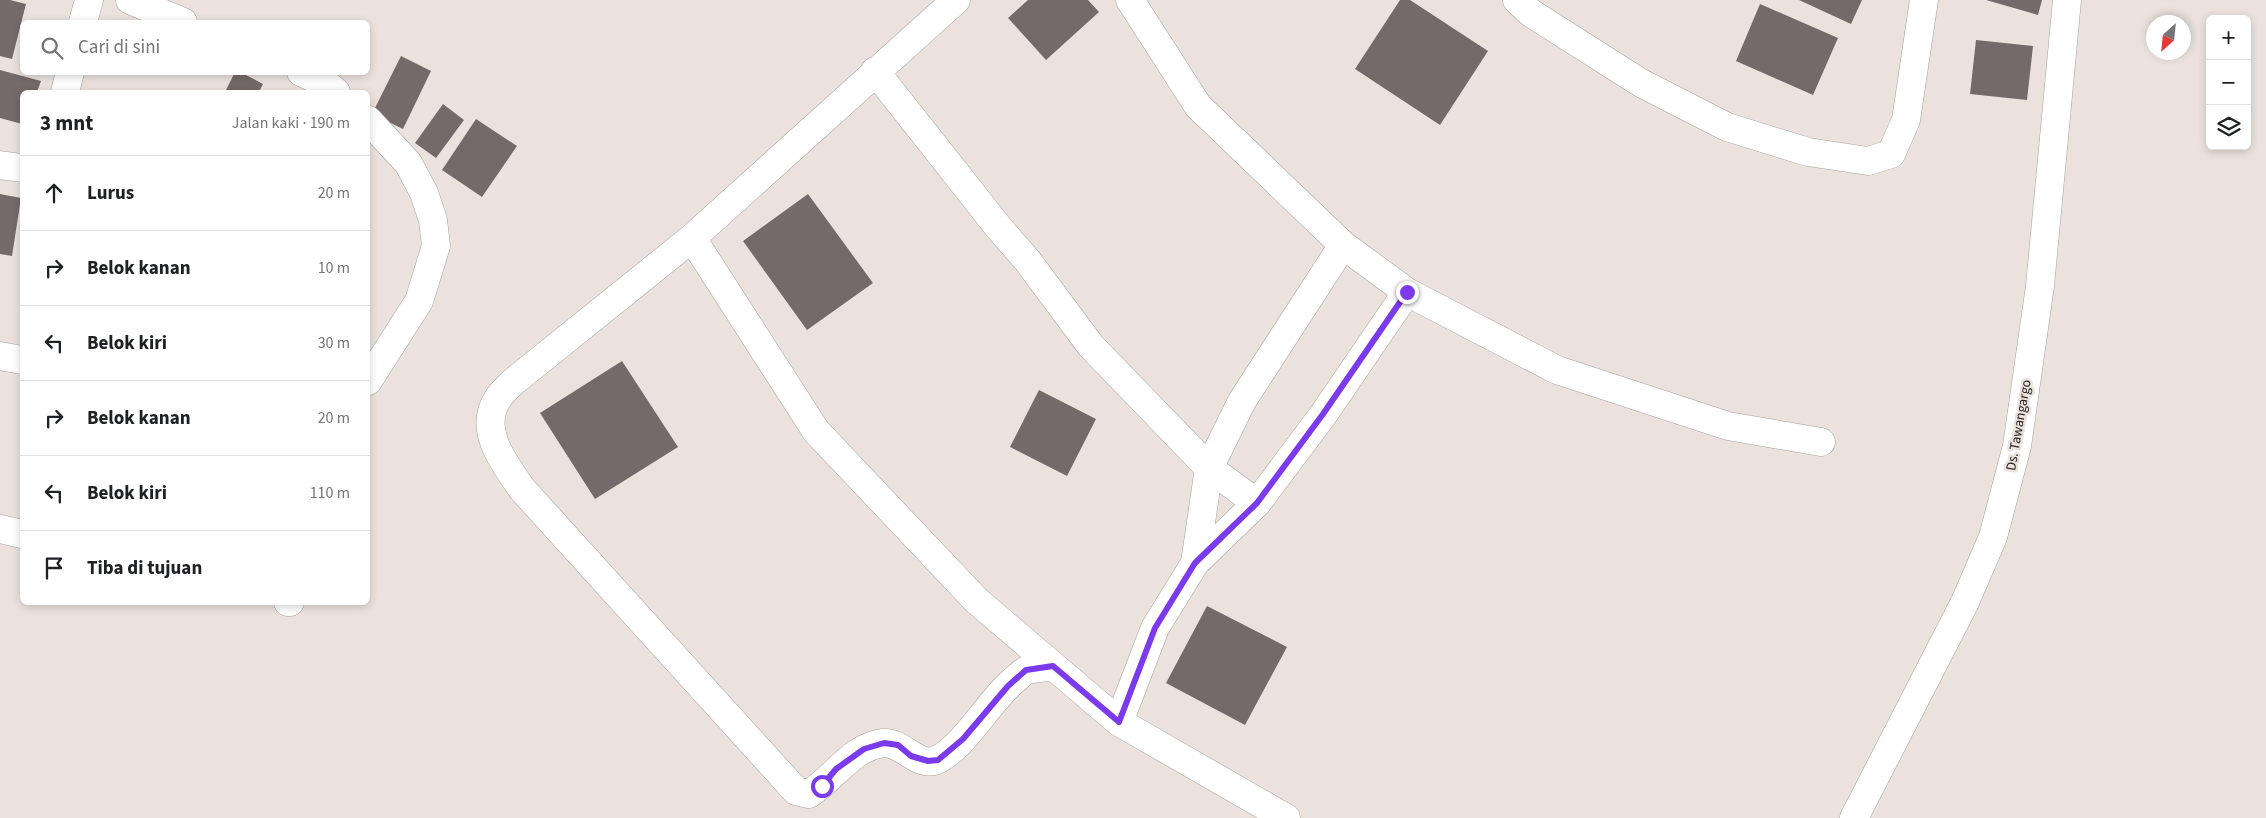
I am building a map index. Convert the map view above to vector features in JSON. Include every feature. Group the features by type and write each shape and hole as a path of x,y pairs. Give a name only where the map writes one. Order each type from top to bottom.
{"street":[{"path":"83,20 88,0"},
{"path":"130,0 178,20"},
{"path":"956,0 875,71 692,238 512,382 497,400 491,416 490,429 503,462 522,489 796,791 809,794 822,786 836,769 864,749 884,743 898,745 911,756 928,761 938,760 963,739 1008,686 1026,670 1053,666"},
{"path":"1130,0 1198,106 1343,245 1407,292 1557,370 1728,426 1821,442"},
{"path":"1517,0 1531,13 1641,83 1727,127 1808,152 1868,161 1891,154 1906,120 1924,0"},
{"name":"Ds. Tawangargo","path":"1854,818 1968,594 1993,537 2017,446 2040,286 2067,0"},
{"path":"875,71 999,228 1027,260 1090,346 1209,468 1257,503"},
{"path":"66,90 69,75"},
{"path":"308,75 325,83 334,90"},
{"path":"370,122 408,163 424,193 433,220 436,246 419,300 370,378"},
{"path":"0,165 20,168"},
{"path":"692,238 816,431 977,601 1119,722 1286,818"},
{"path":"1195,563 1209,468 1242,401 1343,245"},
{"path":"1119,722 1155,628 1195,563 1257,503 1323,414 1407,292"},
{"path":"0,356 20,360"},
{"path":"0,529 20,534"}],"building":[{"path":"0,0 10,0 26,4 22,20 20,20 20,28 12,59 0,56"},
{"path":"1028,0 1088,0 1099,12 1046,60 1008,18"},
{"path":"1400,0 1410,0 1488,51 1440,125 1355,69"},
{"path":"1799,0 1862,0 1851,24"},
{"path":"1986,0 2042,0 2038,15"},
{"path":"1760,4 1838,38 1813,95 1736,61"},
{"path":"1976,40 2033,46 2027,100 1970,94"},
{"path":"401,56 431,71 403,129 372,114"},
{"path":"0,70 41,81 38,90 20,90 20,123 0,118"},
{"path":"234,75 246,75 263,84 260,90 226,90"},
{"path":"443,104 464,120 436,158 415,143"},
{"path":"476,119 517,146 482,197 442,170"},
{"path":"0,194 20,198 20,204 12,256 0,254"},
{"path":"808,194 873,283 807,330 743,241"},
{"path":"622,361 678,447 595,499 540,413"},
{"path":"1039,390 1096,419 1067,476 1010,447"},
{"path":"1207,606 1287,647 1245,725 1166,683"}],"route":[{"path":"822,786 836,769 864,749 884,743 898,745 911,756 928,761 938,760 963,739 1008,686 1026,670 1053,666 1119,722 1155,628 1195,563 1257,503 1323,414 1407,292"}]}
